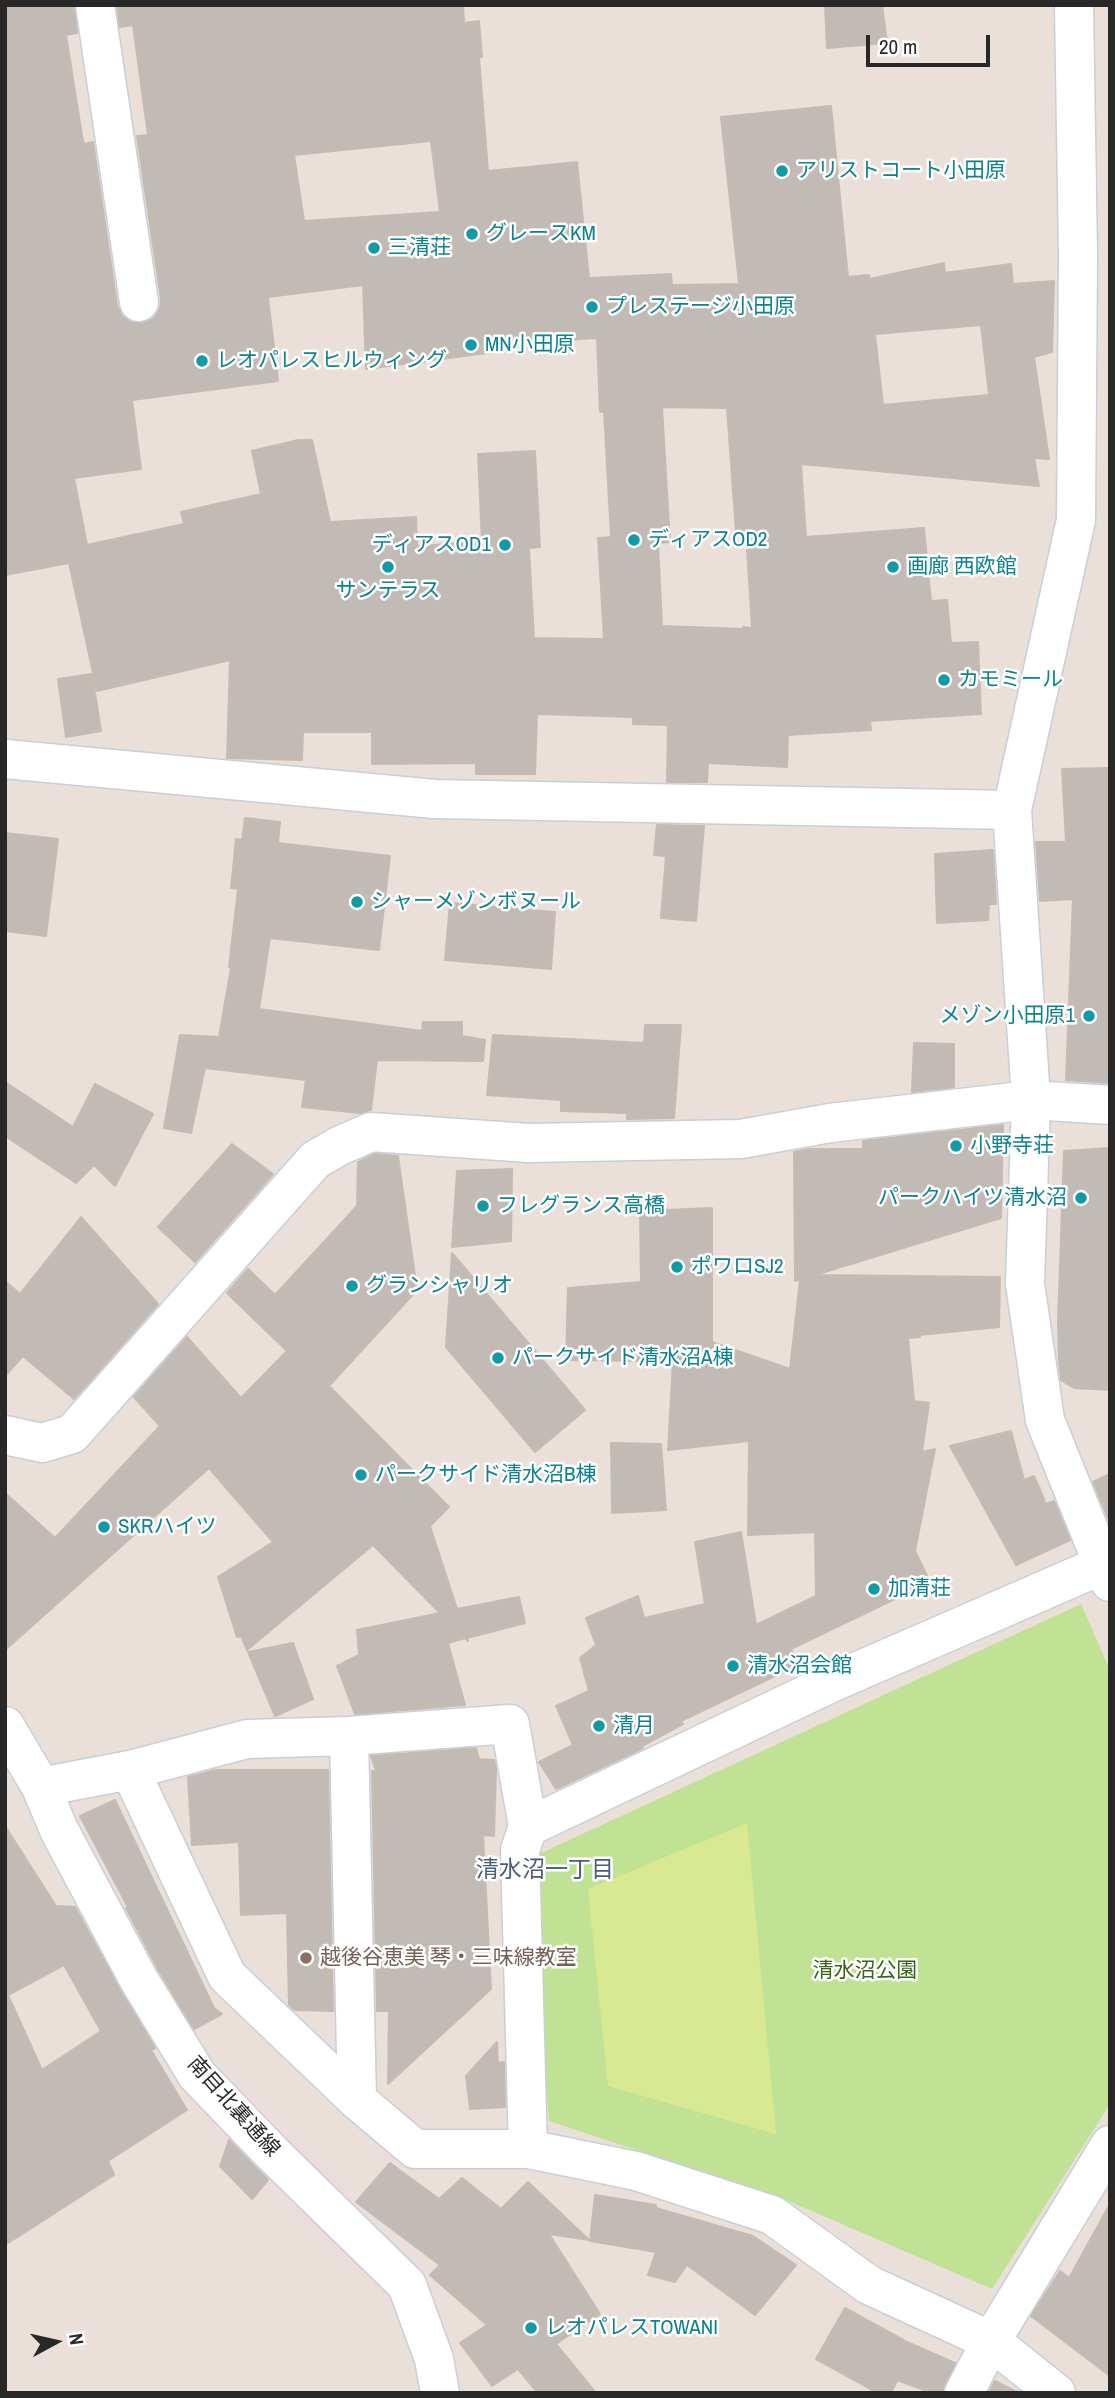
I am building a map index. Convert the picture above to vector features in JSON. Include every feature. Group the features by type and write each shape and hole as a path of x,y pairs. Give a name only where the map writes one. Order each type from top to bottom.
{"street":[{"path":"96,5 139,302"},
{"path":"528,1827 833,1682 1106,1574 1045,1420 1025,1284 1031,1100 1012,810 1076,520 1094,256 1074,5"},
{"path":"5,759 435,799 1012,810"},
{"path":"5,1435 43,1443 72,1434 315,1160 371,1132 529,1143 741,1139 830,1123 1031,1100 1110,1105"},
{"path":"41,1787 130,1770 247,1740 349,1736 510,1724 528,1827 520,1850 528,2150"},
{"name":"南目北裏通線","path":"5,1726 41,1787 58,1829 139,1980 197,2075 407,2285 434,2359 440,2393"},
{"path":"349,1736 357,2100"},
{"path":"130,1770 227,1976 357,2100 415,2149 528,2150 636,2171 772,2216 869,2285 991,2341 1056,2393"},
{"path":"964,2393 991,2341 1110,2145"}],"green space":[{"name":"清水沼公園","path":"1081,1604 1110,1670 1110,2104 992,2289 784,2199 549,2121 528,1859"},
{"path":"747,1823 776,2134 608,2086 588,1889"}],"building":[{"path":"5,5 74,5 77,33 66,35 82,136 84,144 93,142 117,305 122,316 132,323 153,319 160,309 161,299 137,136 148,135 133,25 120,27 117,5 463,5 464,23 479,21 482,57 479,57 488,171 577,162 589,278 671,274 672,285 739,284 721,117 831,106 848,277 869,275 869,279 944,263 945,273 1011,264 1013,284 1054,281 1052,352 1034,357 1049,459 1034,458 1039,486 801,464 806,537 924,528 931,601 947,600 951,643 978,642 981,714 870,721 871,730 788,735 787,767 708,763 707,782 667,782 668,725 633,724 633,717 537,714 535,774 476,774 476,763 372,764 372,732 303,732 302,760 227,758 230,660 97,691 69,563 5,575","holes":["431,141 440,212 304,221 294,155","363,285 366,369 502,351 502,344 597,338 600,412 604,412 611,537 598,538 604,639 534,638 529,548 540,547 535,451 478,454 482,542 417,546 416,517 330,522 312,440 298,440 252,451 261,494 181,512 184,524 87,545 74,478 141,469 132,400 278,381 268,297","981,325 989,395 883,405 875,334","662,407 727,408 736,533 746,532 752,628 662,626 658,543 670,542"]},
{"path":"825,5 882,5 887,43 827,48"},
{"path":"92,674 101,731 66,737 58,679"},
{"path":"1110,768 1110,1083 1066,1080 1073,899 1040,901 1036,842 1066,842 1062,769"},
{"path":"245,818 280,822 278,843 390,856 379,950 270,938 259,1009 422,1031 423,1022 462,1022 462,1036 485,1040 483,1061 377,1060 371,1110 360,1113 302,1107 306,1080 205,1068 191,1133 164,1128 180,1035 219,1037 231,968 238,889 231,888 236,839 242,840"},
{"path":"657,825 704,826 696,921 661,918 666,856 654,855"},
{"path":"5,833 58,839 46,936 5,931"},
{"path":"993,850 996,904 989,904 988,920 937,923 935,854"},
{"path":"450,903 555,912 551,969 445,960"},
{"path":"645,1025 681,1025 674,1118 627,1119 627,1113 561,1111 561,1100 487,1095 493,1035 644,1043"},
{"path":"914,1043 954,1044 954,1087 912,1092"},
{"path":"5,1082 73,1127 95,1084 153,1114 115,1186 94,1165 76,1183 5,1136"},
{"path":"1003,1125 1001,1218 815,1275 1000,1277 999,1327 908,1338 914,1401 929,1403 922,1452 935,1449 915,1551 930,1582 791,1649 798,1665 681,1721 683,1724 642,1746 643,1748 556,1789 539,1762 573,1745 556,1706 589,1691 580,1658 596,1645 586,1618 638,1596 644,1618 705,1604 695,1542 741,1532 756,1625 816,1596 815,1532 748,1535 749,1441 668,1450 673,1361 566,1360 568,1288 641,1282 640,1211 712,1208 712,1342 790,1369 800,1279 795,1281 794,1152 810,1149 863,1149 863,1141"},
{"path":"232,1144 273,1174 195,1262 158,1227"},
{"path":"1110,1148 1110,1390 1074,1388 1061,1380 1059,1362 1064,1151"},
{"path":"375,1154 398,1156 417,1290 329,1386 449,1507 430,1526 457,1609 519,1597 525,1623 467,1638 468,1641 465,1638 448,1643 465,1705 355,1714 337,1666 359,1655 357,1630 440,1613 373,1545 247,1650 241,1636 237,1637 218,1577 273,1542 209,1468 5,1650 5,1493 55,1538 160,1426 134,1397 187,1337 241,1398 287,1351 227,1293 248,1269 275,1295 357,1206 358,1162"},
{"name":"フレグランス高橋","path":"512,1169 511,1241 452,1247 457,1171"},
{"path":"81,1217 158,1304 74,1399 23,1356 5,1376 5,1281 20,1294"},
{"name":"パークサイド清水沼A棟","path":"452,1253 585,1410 535,1452 446,1347"},
{"path":"1011,1431 1024,1480 1034,1476 1046,1504 1054,1501 1070,1540 1016,1565 950,1446"},
{"path":"611,1443 661,1444 666,1510 612,1513"},
{"path":"1110,1474 1110,1522 1093,1482"},
{"path":"293,1643 313,1699 275,1716 248,1652"},
{"path":"476,1748 479,1759 494,1760 496,1769 494,1836 483,1835 491,1989 388,2084 389,2011 377,2011 372,1771 376,1771 371,1756"},
{"path":"216,1770 328,1770 333,2011 295,2010 289,2005 287,1913 241,1915 239,1842 192,1845 188,1777"},
{"path":"115,1800 214,2008 222,2014 194,2029 158,1969 80,1816"},
{"path":"5,1826 56,1906 75,1907 155,2048 151,2050 187,2110 108,2161 114,2175 5,2245","holes":["64,1965 101,2031 42,2070 8,1995"]},
{"path":"497,2042 498,2063 504,2062 505,2107 470,2109 466,2076"},
{"path":"229,2140 268,2180 252,2199 220,2166"},
{"path":"390,2163 439,2199 462,2178 501,2209 528,2182 589,2240 549,2234 600,2314 556,2344 596,2393 538,2393 518,2369 492,2386 460,2343 487,2325 430,2275 440,2265 356,2202"},
{"path":"595,2195 656,2205 656,2208 753,2236 796,2265 755,2315 687,2265 675,2282 648,2275 656,2252 590,2241"},
{"path":"1110,2204 1110,2376 1031,2316 1060,2271 1069,2278"},
{"path":"845,2308 907,2342 955,2363 942,2393 932,2393 897,2380 891,2393 878,2393 816,2359"},
{"path":"995,2381 1019,2393 989,2393"}],"place":[{"name":"アリストコート小田原","path":"782,171"},
{"name":"グレースKM","path":"472,234"},
{"name":"三清荘","path":"374,248"},
{"name":"プレステージ小田原","path":"592,307"},
{"name":"MN小田原","path":"471,345"},
{"name":"レオパレスヒルウィング","path":"202,361"},
{"name":"ディアスOD2","path":"634,540"},
{"name":"ディアスOD1","path":"505,545"},
{"name":"サンテラス","path":"388,567"},
{"name":"画廊 西欧館","path":"893,567"},
{"name":"カモミール","path":"944,680"},
{"name":"シャーメゾンボヌール","path":"357,902"},
{"name":"メゾン小田原1","path":"1089,1016"},
{"name":"小野寺荘","path":"956,1146"},
{"name":"パークハイツ清水沼","path":"1081,1198"},
{"name":"フレグランス高橋","path":"483,1206"},
{"name":"ポワロSJ2","path":"677,1267"},
{"name":"グランシャリオ","path":"352,1286"},
{"name":"パークサイド清水沼A棟","path":"498,1358"},
{"name":"パークサイド清水沼B棟","path":"361,1475"},
{"name":"SKRハイツ","path":"104,1527"},
{"name":"加清荘","path":"874,1589"},
{"name":"清水沼会館","path":"733,1666"},
{"name":"清月","path":"599,1726"},
{"name":"越後谷恵美 琴・三味線教室","path":"306,1958"},
{"name":"レオパレスTOWANI","path":"531,2328"}],"district":[{"name":"清水沼一丁目","path":"545,1871"}]}
